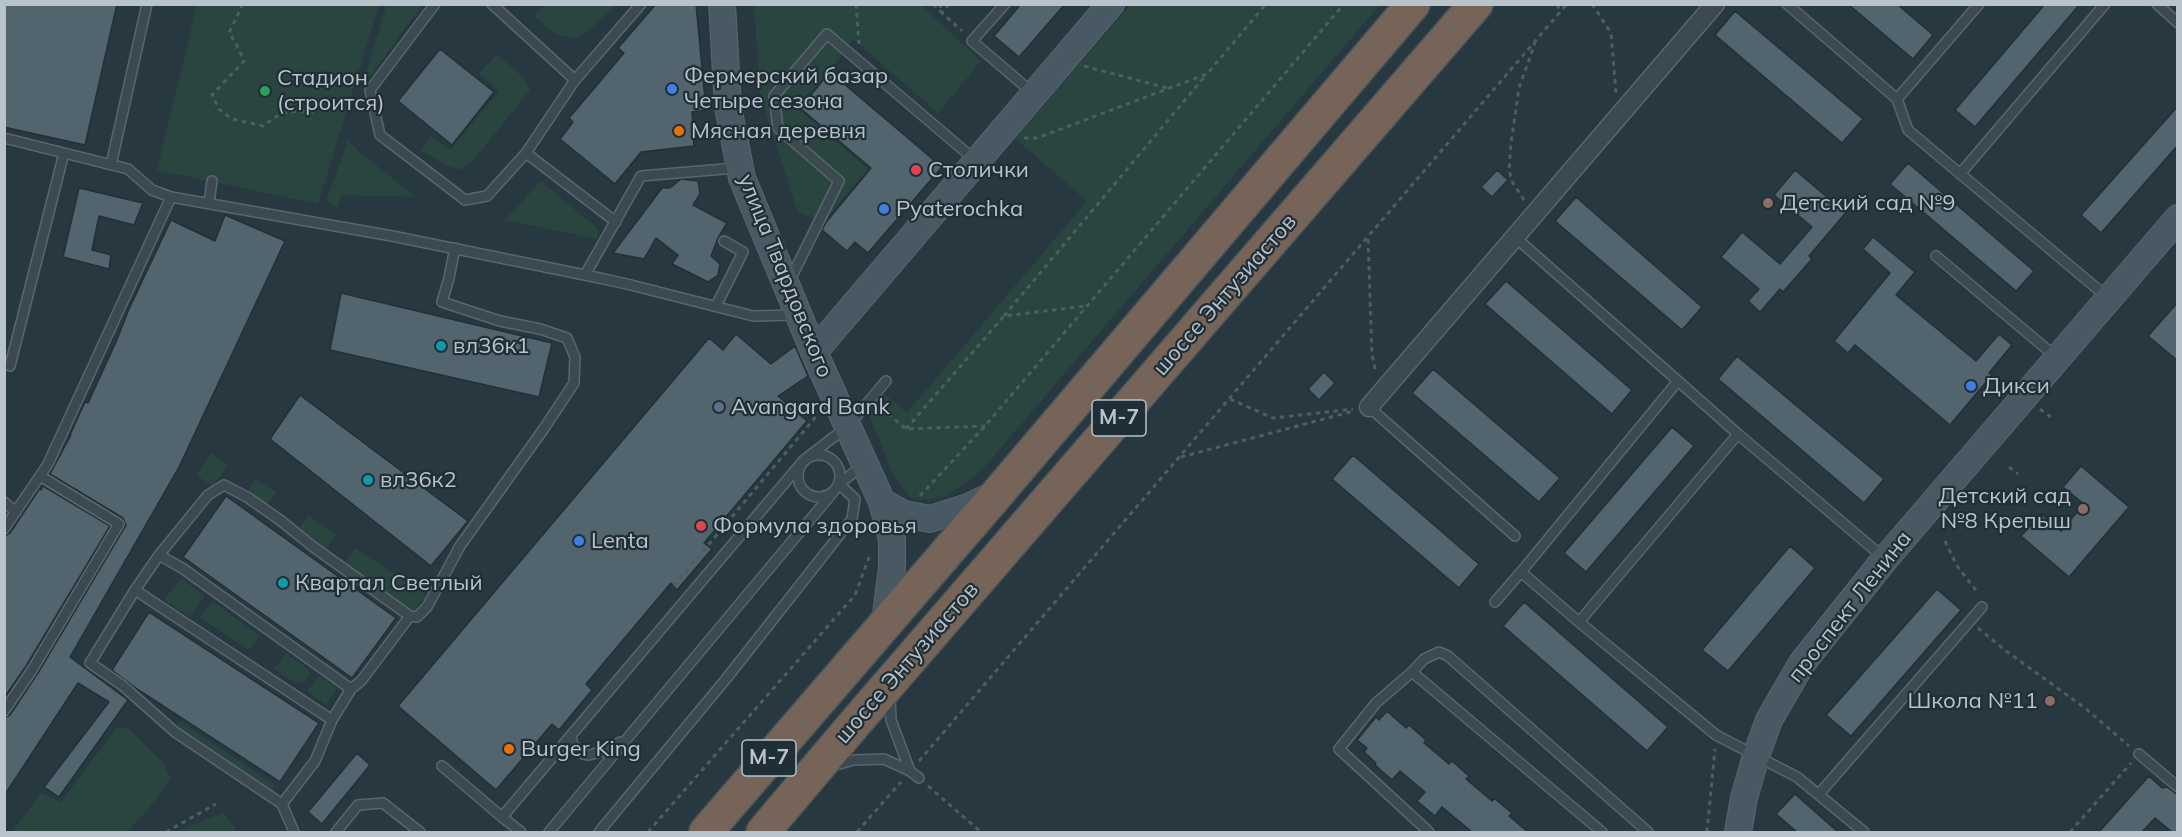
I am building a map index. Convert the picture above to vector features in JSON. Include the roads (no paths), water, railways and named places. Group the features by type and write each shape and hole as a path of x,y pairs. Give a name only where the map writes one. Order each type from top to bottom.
{"highway":[{"name":"шоссе Энтузиастов","path":"706,832 998,493 1413,4"},
{"name":"шоссе Энтузиастов","path":"763,832 1476,4"}],"street":[{"name":"улица Твардовского","path":"722,4 728,106 742,178 814,352 882,502 892,539 892,568 885,622"},
{"path":"814,352 1111,4"},
{"path":"1375,400 1715,4"},
{"name":"проспект Ленина","path":"1738,832 1744,798 1769,720 1802,663 1885,558 2178,218"},
{"path":"882,502 904,514 930,519 968,507 998,493"}],"lane":[{"path":"111,165 147,4"},
{"path":"435,4 370,90 380,135 465,200 487,196 526,153 575,80 641,4"},
{"path":"492,4 575,80"},
{"path":"1005,4 972,41 1034,94"},
{"path":"1787,4 1898,99 1908,130 2109,298"},
{"path":"1898,99 1979,4"},
{"path":"1960,174 2105,4"},
{"path":"2157,4 2178,23"},
{"path":"787,286 839,181 778,128 774,96 827,34 977,161"},
{"path":"4,138 128,169 152,190 171,197 455,248 585,275 753,316 799,314"},
{"path":"10,366 64,153"},
{"path":"526,153 616,222"},
{"path":"585,275 641,176 724,169 740,165"},
{"path":"209,203 212,181"},
{"path":"4,529 48,464 171,197"},
{"path":"1515,237 1738,434 1885,558"},
{"path":"716,306 742,252 724,241"},
{"path":"294,832 282,804 175,732 122,685 90,663 159,555 208,495 224,485 247,497 280,520 410,616 417,617 427,607 460,546 574,383 575,357 567,338 540,328 500,321 442,302 455,248"},
{"path":"1936,256 2057,358"},
{"path":"502,817 804,460 848,426 885,381"},
{"path":"1495,602 1678,381"},
{"path":"1375,400 1515,536"},
{"path":"1579,622 1738,434"},
{"path":"549,832 837,488 840,476 834,461 826,456 818,455 804,460 797,477 804,492 811,497 819,498 828,496 837,488 865,464"},
{"path":"4,711 32,670 119,524 40,476"},
{"path":"599,832 726,679 852,519 855,499 837,488"},
{"path":"4,502 16,512"},
{"path":"159,555 182,568 351,689"},
{"path":"1521,572 1716,735 1797,777 1864,832"},
{"path":"135,590 332,720"},
{"path":"1819,794 1983,607"},
{"path":"282,804 315,760 332,720 351,689 361,681 410,616"},
{"path":"1430,832 1339,749 1376,703 1424,659 1439,652 1448,657 1648,832"},
{"path":"1412,672 1602,832"},
{"path":"889,683 891,720 910,771"},
{"path":"571,736 573,745 584,754 589,755 607,750 630,735"},
{"path":"2139,754 2178,788"},
{"path":"815,770 854,760 884,759 910,771 919,778"},
{"path":"442,766 521,832"},
{"path":"336,832 358,805 383,803 420,832"}],"place":[{"name":"Фермерский базар Четыре сезона","path":"672,89"},
{"name":"Стадион (строится)","path":"265,91"},
{"name":"Мясная деревня","path":"679,131"},
{"name":"Столички","path":"916,170"},
{"name":"Детский сад №9","path":"1768,203"},
{"name":"Pyaterochka","path":"884,209"},
{"name":"вл36к1","path":"441,346"},
{"name":"Дикси","path":"1971,386"},
{"name":"Avangard Bank","path":"719,407"},
{"name":"вл36к2","path":"368,480"},
{"name":"Детский сад №8 Крепыш","path":"2083,509"},
{"name":"Формула здоровья","path":"701,526"},
{"name":"Lenta","path":"579,541"},
{"name":"Квартал Светлый","path":"283,583"},
{"name":"Школа №11","path":"2050,701"},
{"name":"Burger King","path":"509,749"}]}
